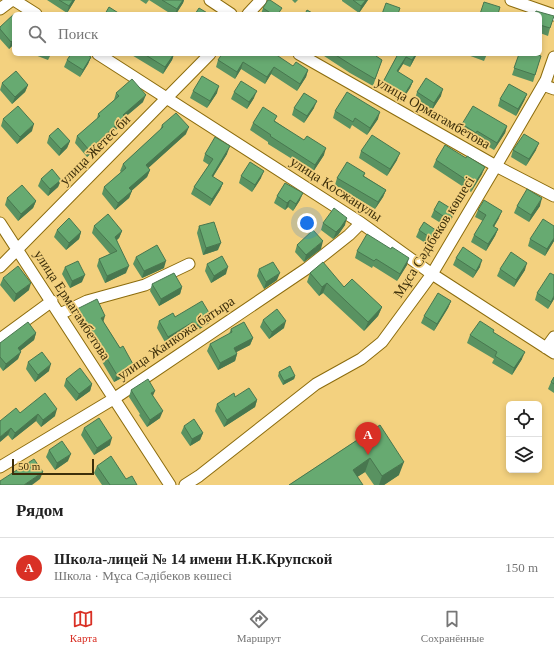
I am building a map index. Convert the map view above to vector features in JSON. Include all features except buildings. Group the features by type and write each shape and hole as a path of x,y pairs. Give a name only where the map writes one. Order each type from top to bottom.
{"street":[{"path":"0,10 13,0 33,12"},
{"path":"210,0 228,12"},
{"path":"250,12 261,0"},
{"path":"511,0 554,15"},
{"name":"улица Косжанулы","path":"101,56 361,223 432,274 550,350"},
{"name":"улица Жетес би","path":"0,267 208,56"},
{"name":"улица Ормагамбетова","path":"303,56 496,166 554,196"},
{"name":"Мұса Сәдібеков көшесі","path":"186,485 316,384 361,359 382,342 432,274 542,85 554,57"},
{"path":"542,85 554,89"},
{"name":"улица Ермагамбетова","path":"0,223 115,398 170,485"},
{"name":"улица Жанкожа батыра","path":"0,467 115,398 306,269 349,235 361,223"},
{"path":"60,314 87,301 145,285 189,264"},
{"path":"0,339 52,301"},
{"path":"550,350 554,337"}],"place":[{"name":"Школа-лицей № 14 имени Н.К.Крупской","path":"368,455"}]}
